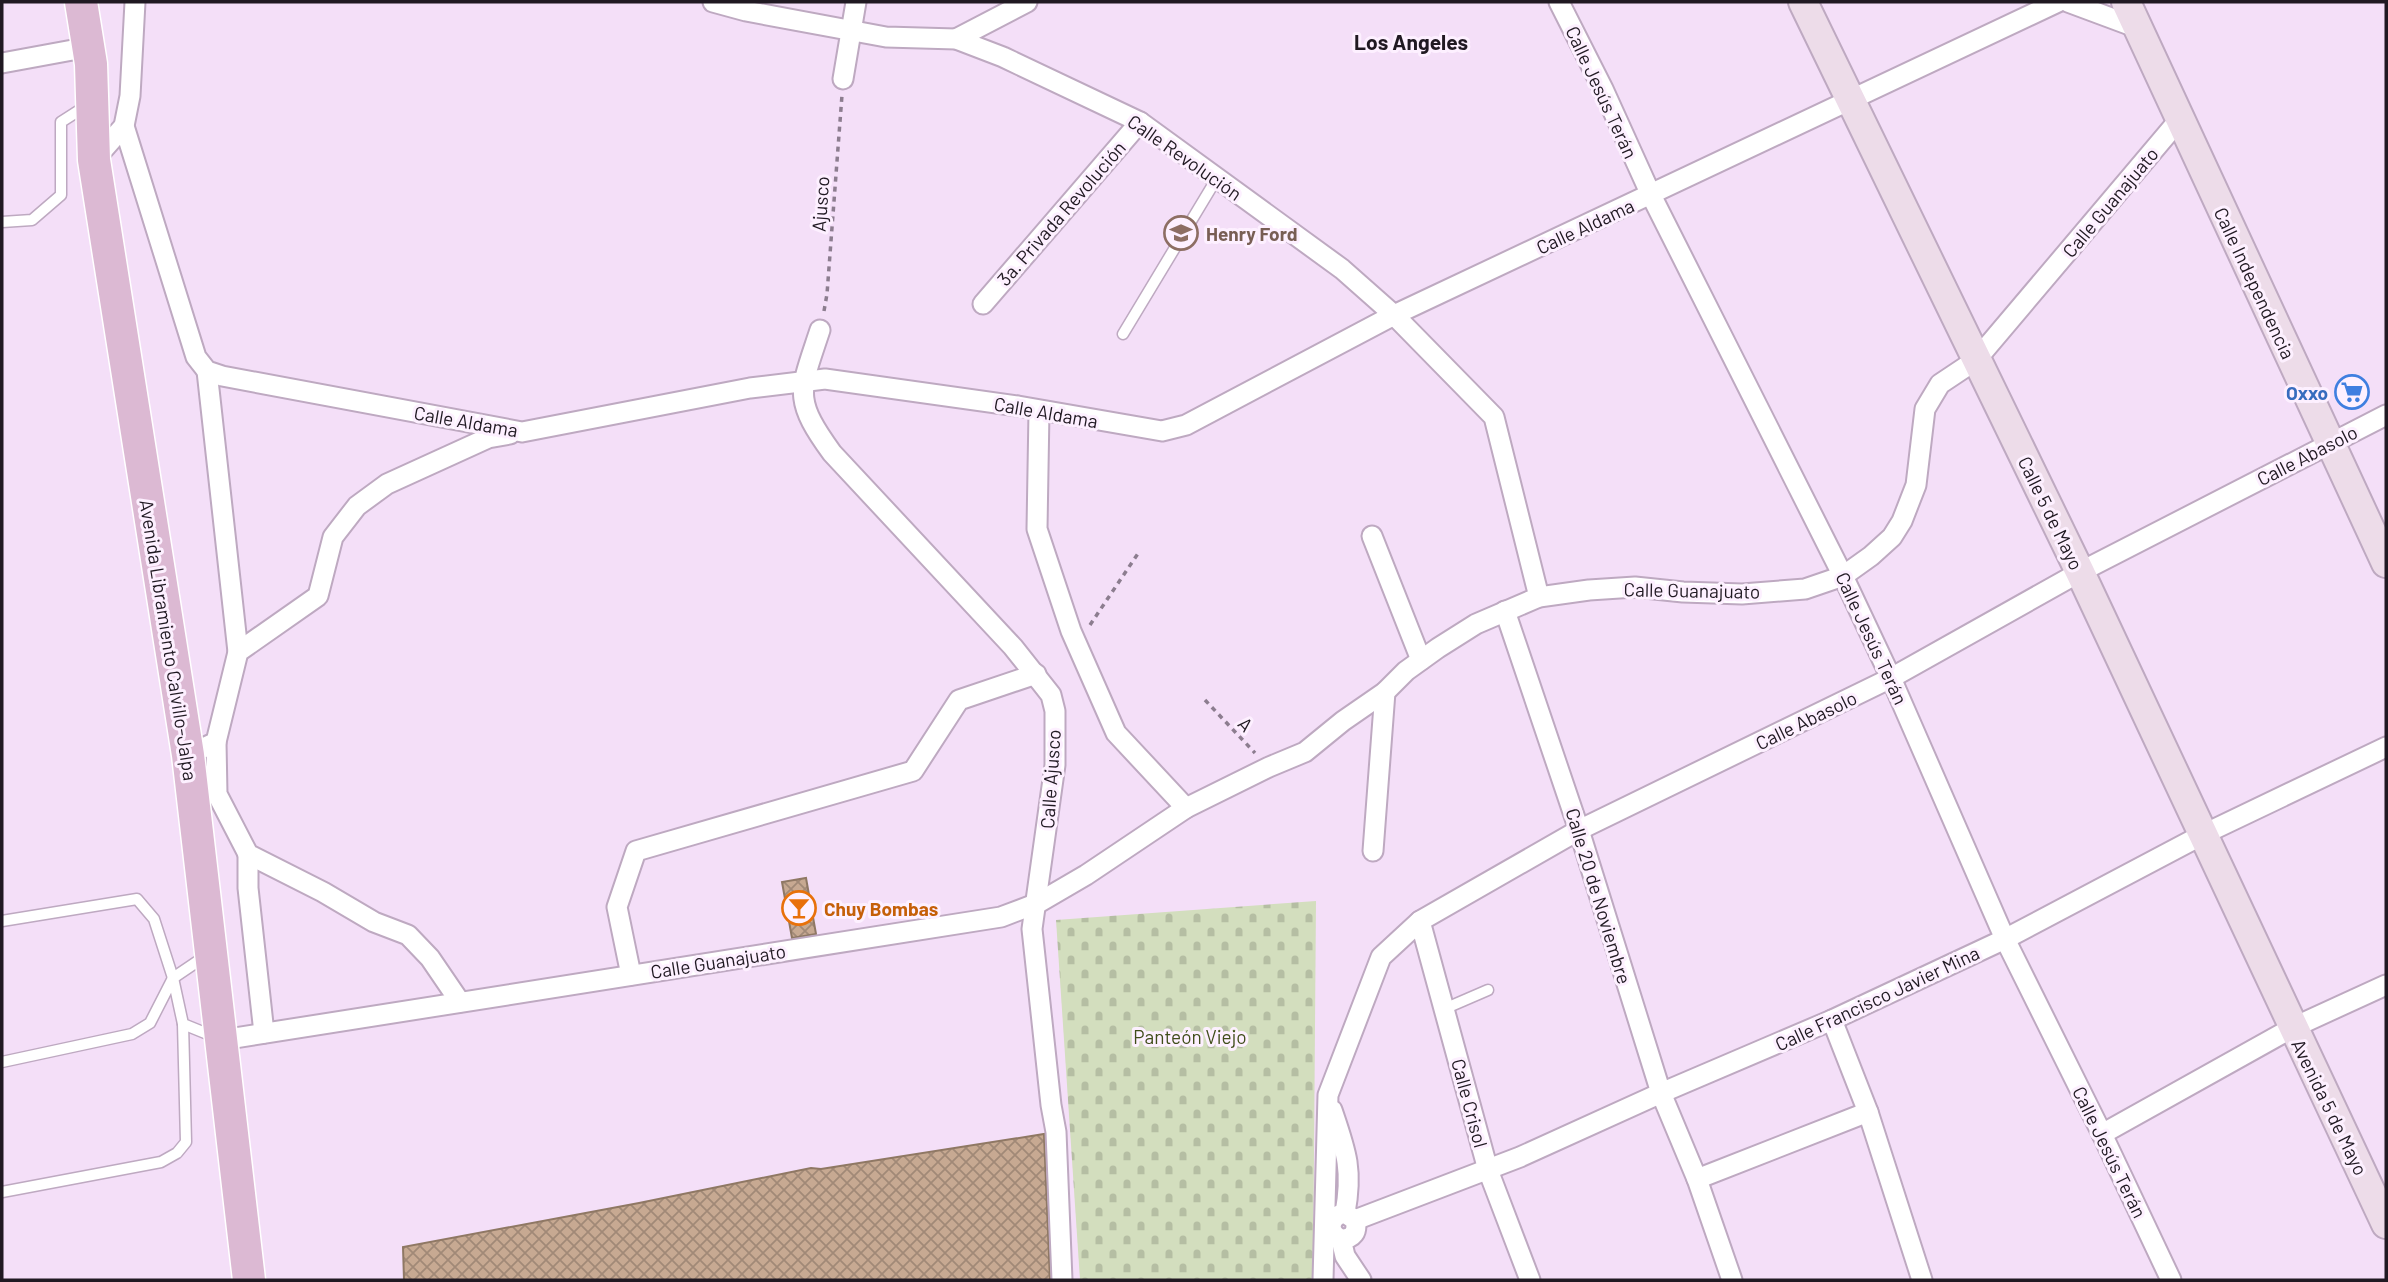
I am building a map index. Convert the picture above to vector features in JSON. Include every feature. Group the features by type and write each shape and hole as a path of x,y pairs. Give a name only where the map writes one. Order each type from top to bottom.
{"main road":[{"name":"Avenida Libramiento Calvillo-Jalpa","path":"81,2 89,47 94,160 188,755 250,1280"},
{"name":"Calle 5 de Mayo","path":"1803,2 2080,572 2292,1028"},
{"name":"Calle Independencia","path":"2126,2 2386,563"},
{"name":"Avenida 5 de Mayo","path":"2292,1028 2386,1224"}],"street":[{"path":"135,2 130,96 124,126 196,357 207,371 238,652 216,742 217,794 248,854 248,888 264,1033"},
{"name":"Calle Revolución","path":"713,2 748,6 886,37 956,39 1003,57 1140,122 1342,269 1394,315 1494,416 1539,597"},
{"path":"843,79 856,2"},
{"path":"956,39 1027,2"},
{"name":"Calle Jesús Terán","path":"1559,2 1603,89 1651,195 1843,576 1891,678 2005,939 2171,1280"},
{"name":"Calle Aldama","path":"207,371 522,432 750,388 825,379 1018,406 1162,431 1186,425 1394,315 2058,2"},
{"path":"2068,2 2138,28"},
{"path":"2,63 89,47"},
{"name":"Calle Guanajuato","path":"222,1040 1001,917 1038,903 1086,875 1186,807 1305,752 1385,692 1421,660 1476,624 1539,597 1635,587 1742,594 1805,589 1843,576 1892,537 1902,521 1916,485 1925,409 1940,384 1976,360 2179,120"},
{"name":"3a. Privada Revolución","path":"983,304 1140,122"},
{"path":"94,160 124,126"},
{"name":"Calle Ajusco","path":"820,330 803,381 803,402 813,427 832,453 1013,646 1051,695 1055,711 1055,765 1038,903 1032,929 1056,1132 1062,1280"},
{"path":"1039,411 1037,529 1077,644 1116,733 1186,807"},
{"name":"Calle Abasolo","path":"1328,1095 1381,957 1420,921 1579,830 1891,678 2080,572 2386,415"},
{"path":"238,652 318,596 333,537 358,506 387,484 488,438 522,432"},
{"path":"1373,536 1421,660"},
{"name":"Calle 20 de Noviembre","path":"1505,611 1579,830 1661,1093 1698,1179 1732,1280"},
{"path":"631,975 617,907 636,851 913,771 959,700 1036,674"},
{"path":"1373,851 1385,692"},
{"path":"188,755 216,742"},
{"name":"Calle Francisco Javier Mina","path":"1350,1217 1488,1170 1832,1020 2005,939 2202,835 2386,747"},
{"path":"248,854 323,892 374,922 408,935 430,958 460,1002"},
{"name":"Calle Crisol","path":"1420,921 1488,1170 1530,1280"},
{"path":"2102,1134 2292,1028 2386,985"},
{"path":"1832,1020 1868,1112 1922,1280"},
{"path":"1328,1095 1346,1150 1350,1217 1357,1227 1348,1239 1341,1239 1345,1256 1356,1278"},
{"path":"1323,1280 1322,1226 1328,1095"},
{"path":"1698,1179 1868,1112"}],"lane":[{"path":"2,222 32,220 61,195 61,122 92,102"},
{"path":"1123,334 1217,178"},
{"path":"2,921 137,899 154,919 173,978 183,1024 186,1142 177,1153 161,1162 2,1192"},
{"path":"2,1062 132,1034 150,1023 173,978 210,953"},
{"path":"1444,1009 1488,990"},
{"path":"183,1024 222,1040"}],"path":[{"name":"Ajusco","path":"820,330 827,294 843,79"},
{"path":"1077,644 1139,552"},
{"name":"A","path":"1205,700 1269,767"}],"green space":[{"name":"Panteón Viejo","path":"1316,901 1313,1280 1080,1280 1056,920"}],"building":[{"name":"Chuy Bombas","path":"806,878 816,934 792,938 782,882"},
{"path":"1044,1134 1050,1280 404,1280 403,1247 811,1168 821,1169"}],"place":[{"name":"Henry Ford","path":"1181,233"},
{"name":"Oxxo","path":"2352,392"},
{"name":"Chuy Bombas","path":"799,908"}],"district":[{"name":"Los Angeles","path":"1411,41"}]}
